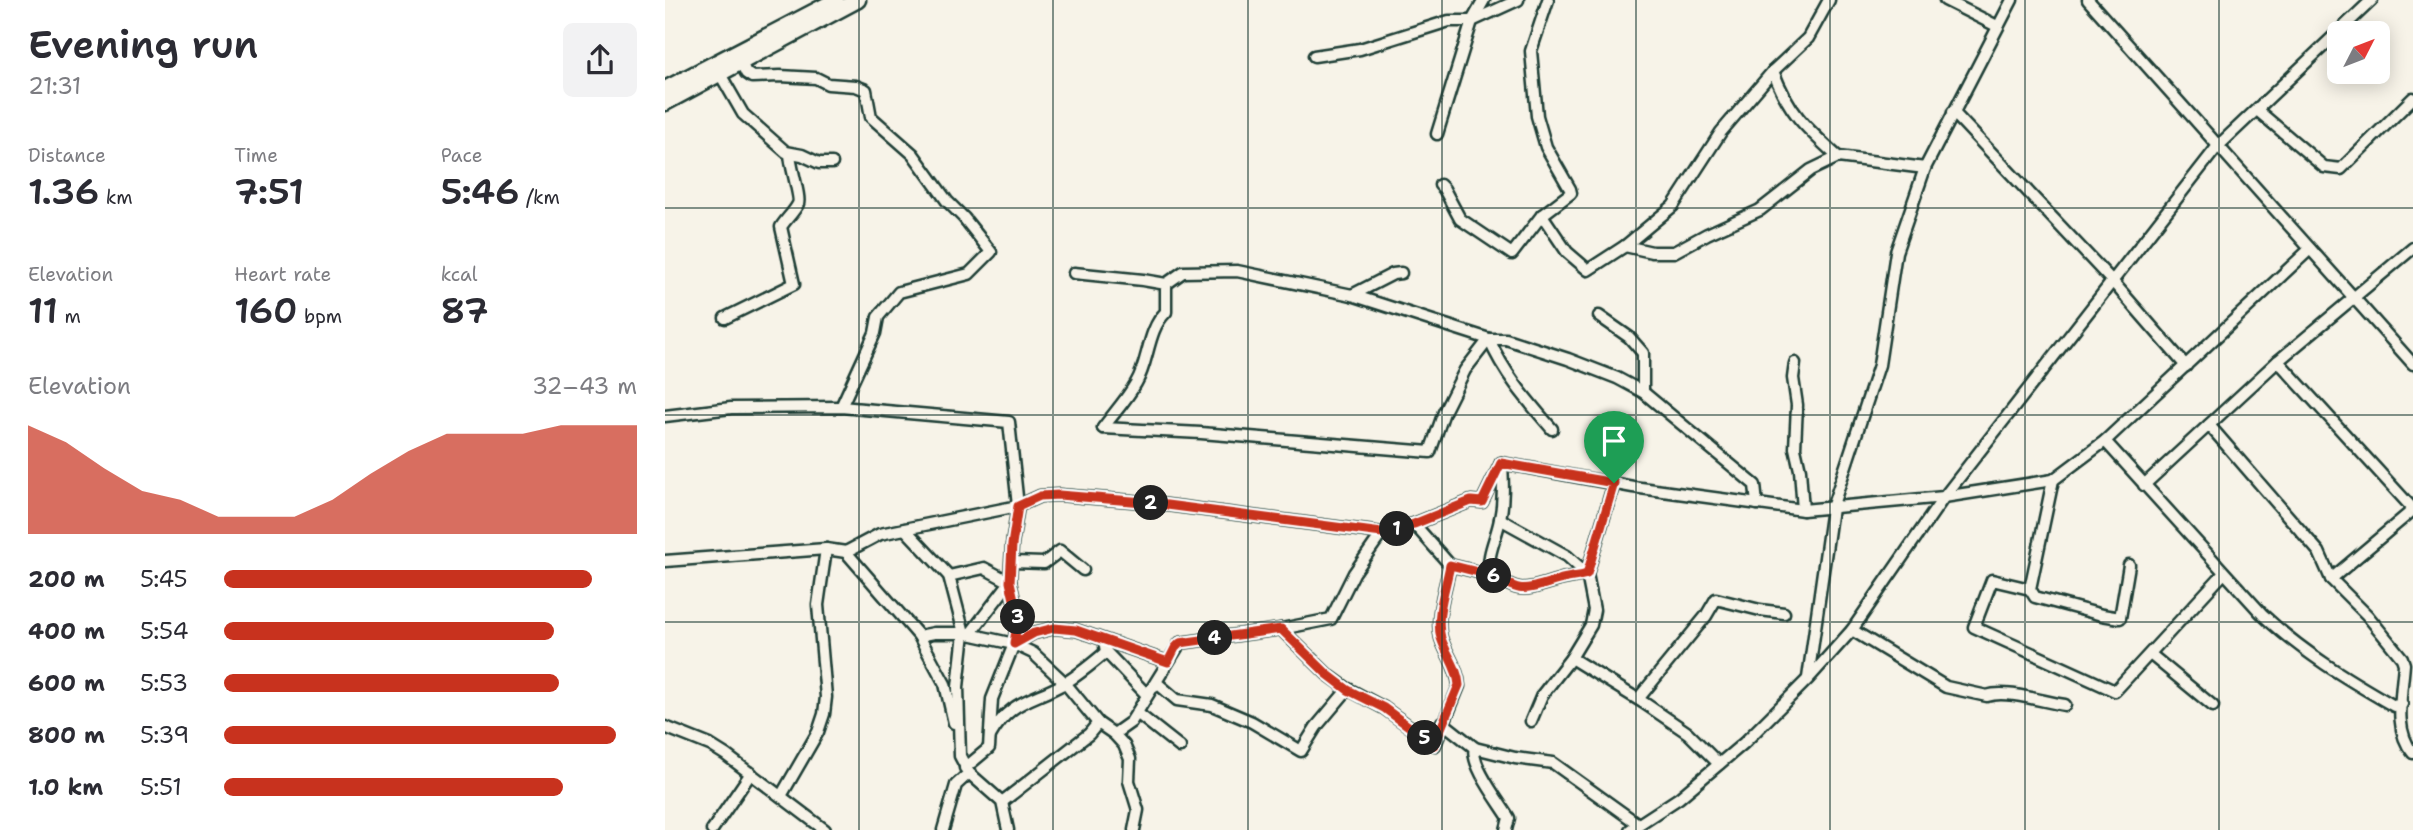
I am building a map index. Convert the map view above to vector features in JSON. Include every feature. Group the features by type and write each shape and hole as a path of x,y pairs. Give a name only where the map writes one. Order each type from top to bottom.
{"main road":[{"path":"665,89 836,0"},
{"path":"665,103 858,0"}],"street":[{"path":"1437,134 1472,21 1484,0"},
{"path":"1314,56 1360,49 1449,21 1472,21 1518,0"},
{"path":"1440,185 1459,219 1512,254 1542,215 1571,193 1546,147 1537,116 1531,51 1548,0"},
{"path":"1542,215 1567,252 1588,270 1625,246 1673,206 1721,132 1773,71 1808,37 1829,0"},
{"path":"1945,0 1997,26"},
{"path":"1808,679 1832,508 1879,365 1896,252 1924,168 2012,0"},
{"path":"2088,0 2413,364"},
{"path":"1442,722 1475,748 1515,758 1553,763 1634,827 1679,798 1744,743 1852,630 1944,497 2217,147 2372,0"},
{"path":"741,62 746,73 752,77 816,78 828,84 856,86 866,90 871,117 913,154 947,201 991,252 969,274 899,292 878,317 875,333 842,407"},
{"path":"1773,71 1780,90 1798,120 1838,157"},
{"path":"720,74 743,114 790,154 802,155 820,163 832,163"},
{"path":"2257,110 2324,167 2333,170 2341,169 2413,98"},
{"path":"1954,112 2113,282 2186,366"},
{"path":"725,318 794,284 781,227 800,202 790,154"},
{"path":"1625,246 1653,252 1674,252 1759,211 1811,170 1838,157 1924,168"},
{"path":"2144,485 2278,361 2413,248"},
{"path":"1501,463 1614,483 1803,510 1944,497 2053,480 2105,441 2310,249"},
{"path":"1074,273 1143,279 1165,284 1183,272 1237,271 1352,295 1489,339 1506,339 1568,359 1617,378 1643,392 1755,485 1758,504"},
{"path":"1352,295 1393,274 1401,273"},
{"path":"1165,284 1166,312 1146,350 1137,381 1103,428 1201,433 1430,452 1444,412 1465,370 1489,339"},
{"path":"1599,316 1629,337 1643,353 1643,392"},
{"path":"1489,339 1517,389 1552,429"},
{"path":"2278,361 2413,510 2331,579"},
{"path":"1795,363 1795,448 1800,470 1803,510"},
{"path":"665,416 731,408 842,407 1009,422 1018,506 1010,582 1018,617 1014,644 992,699 992,761"},
{"path":"2209,425 2319,552 2331,579 2367,615 2402,658 2405,664 2403,737 2413,753"},
{"path":"2105,441 2224,573 2288,639 2345,678 2394,706 2402,704"},
{"path":"1490,573 1488,564 1500,519 1504,489 1501,463"},
{"path":"665,561 825,549 846,552 880,534 1018,506 1040,496 1059,495 1144,502 1382,533 1414,524 1471,501 1482,502 1501,463"},
{"path":"2053,480 2030,589 2035,597 2120,618 2129,565"},
{"path":"1531,721 1542,695 1571,658 1591,625 1594,610 1587,574 1614,483"},
{"path":"1500,519 1567,556 1587,574"},
{"path":"1414,524 1450,565 1490,573 1512,588 1534,589 1563,578 1587,574"},
{"path":"905,529 949,576 967,634 958,687 958,738"},
{"path":"1114,734 1131,722 1180,643 1328,621 1334,616 1354,573 1382,533"},
{"path":"781,796 822,723 824,714 826,697 818,605 825,549"},
{"path":"1012,562 1044,563 1060,551 1083,570"},
{"path":"846,552 919,636 945,684 967,770 1002,802 1008,830"},
{"path":"1281,629 1327,674 1348,690 1384,708 1433,745 1459,685 1441,636 1439,619 1450,565"},
{"path":"949,576 984,568 1010,582"},
{"path":"2030,589 1992,580 1974,627 2115,691 2224,573"},
{"path":"967,634 1010,582"},
{"path":"1638,699 1716,599 1784,613"},
{"path":"1014,644 1034,633 1058,628 1083,632 1168,662"},
{"path":"1852,630 1946,687 1987,696 2017,696 2065,705"},
{"path":"919,636 934,633 967,634 1014,644 1033,653 1065,683 1098,723 1124,745 1130,759 1129,781 1138,810 1134,830"},
{"path":"1104,640 1106,652 1147,695"},
{"path":"943,830 956,785 990,743 999,720 1010,710 1065,683 1106,652"},
{"path":"2150,654 2213,706"},
{"path":"1571,658 1688,733 1719,764"},
{"path":"1157,683 1177,700 1212,705 1252,722 1301,751 1316,727 1348,690"},
{"path":"1137,713 1180,747"},
{"path":"1002,802 1089,734 1098,723"},
{"path":"665,727 710,745 825,830"},
{"path":"1475,748 1472,754 1476,764 1510,818 1506,830"},
{"path":"712,830 751,774"}],"route":[{"path":"1501,463 1614,483 1587,574 1563,578 1534,589 1512,588 1490,573 1450,565 1439,619 1441,636 1459,685 1434,745 1384,708 1348,690 1327,674 1281,629 1180,643 1168,662 1076,630 1054,628 1034,633 1014,644 1018,613 1010,582 1018,506 1040,496 1144,502 1382,533 1414,524 1471,501 1482,502 1501,463"}]}
